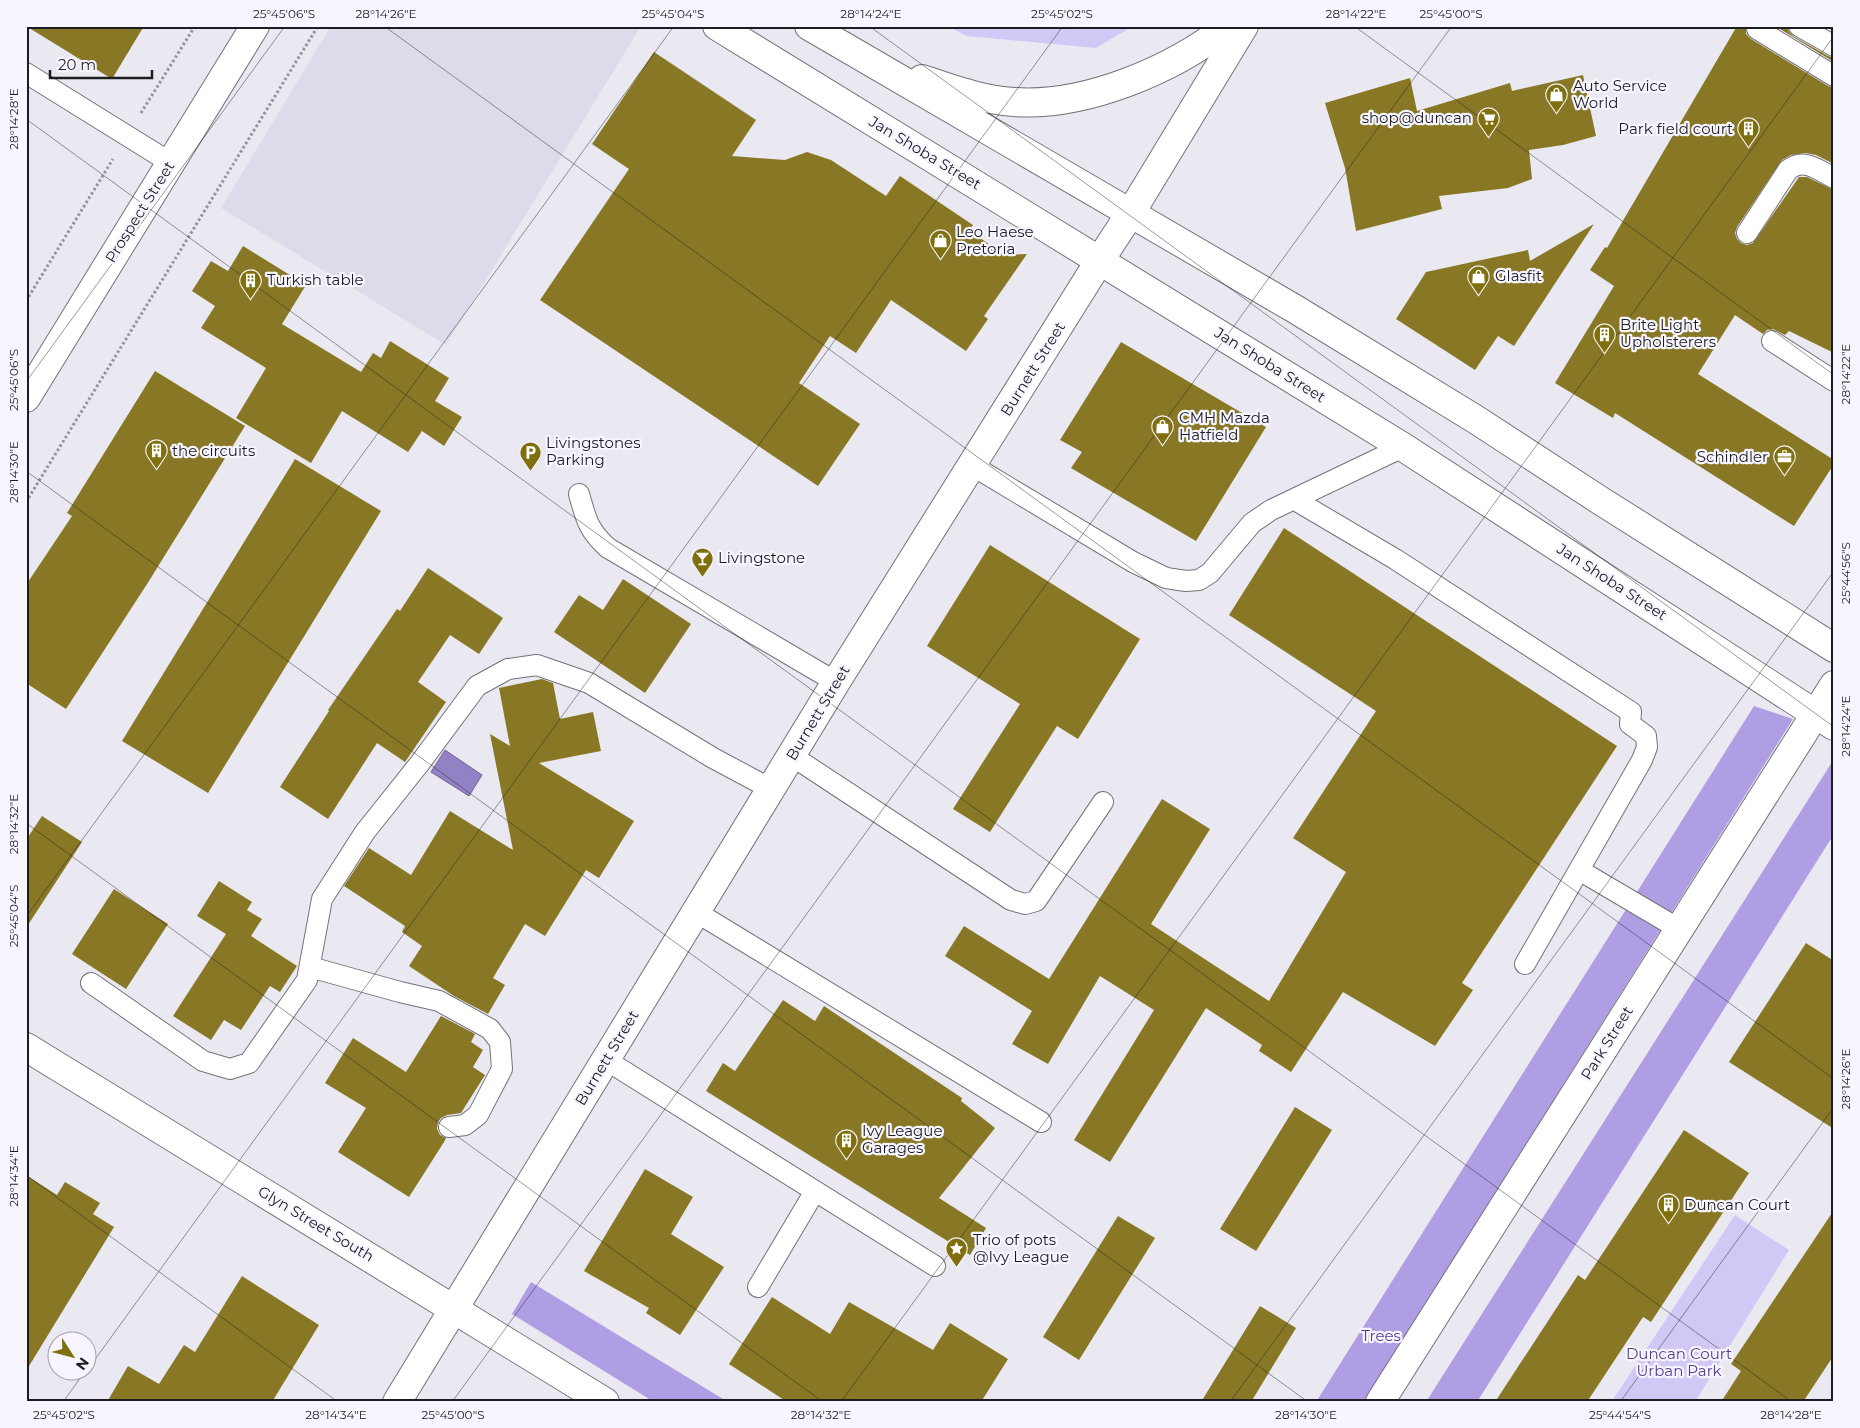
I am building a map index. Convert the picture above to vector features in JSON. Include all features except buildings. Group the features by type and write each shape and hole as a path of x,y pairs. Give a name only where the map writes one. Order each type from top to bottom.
{"street":[{"name":"Prospect Street","path":"26,398 255,26"},
{"name":"Jan Shoba Street","path":"717,26 1402,447 1825,720"},
{"path":"809,26 1295,309 1475,419 1834,648"},
{"path":"864,59 961,92 992,100 1015,102 1065,100 1131,80 1169,64 1228,26"},
{"name":"Burnett Street","path":"397,1402 836,682 1130,214 1244,26"},
{"name":"Park Street","path":"1380,1402 1679,930 1825,720 1834,685"},
{"name":"Glyn Street South","path":"26,1047 605,1402"}],"lane":[{"path":"1799,26 1834,46"},
{"path":"1757,29 1834,76"},
{"path":"26,73 171,162"},
{"path":"1747,233 1788,170 1796,164 1805,164 1834,178"},
{"path":"1772,341 1834,381"},
{"path":"973,466 1133,562 1166,578 1186,582 1199,580 1210,573 1252,523 1271,510 1296,500 1402,447"},
{"path":"579,494 586,520 595,536 608,548 836,682"},
{"path":"1296,500 1395,559 1631,712 1630,724 1646,736 1646,747 1642,760 1525,964"},
{"path":"91,983 203,1061 230,1069 249,1063 307,980 322,898 365,832 420,763 477,686 508,669 537,665 589,683 712,758 771,789"},
{"path":"792,756 1011,900 1025,904 1036,901 1104,802"},
{"path":"1580,870 1679,930"},
{"path":"696,912 1041,1122"},
{"path":"310,967 439,1001 490,1029 500,1042 502,1069 478,1115 465,1124 449,1127"},
{"path":"606,1060 936,1266"},
{"path":"758,1287 815,1191"}],"path":[{"path":"26,301 195,26"},
{"path":"26,502 318,26"}],"shaded area":[{"path":"331,26 641,26 446,345 221,208"},
{"path":"445,750 482,775 469,796 431,772"}],"green space":[{"path":"948,26 1133,26 1096,48 966,36"},
{"name":"Trees","path":"1754,706 1793,719 1364,1402 1316,1402"},
{"path":"1834,759 1834,834 1477,1402 1426,1402"},
{"name":"Duncan Court Urban Park","path":"1735,1215 1789,1250 1695,1402 1612,1401"},
{"path":"531,1282 728,1402 654,1402 512,1314"}],"place":[{"name":"Auto Service World","path":"1557,114"},
{"name":"shop@duncan","path":"1488,137"},
{"name":"Park field court","path":"1749,148"},
{"name":"Leo Haese Pretoria","path":"940,260"},
{"name":"Glasfit","path":"1479,295"},
{"name":"Turkish table","path":"251,299"},
{"name":"Brite Light Upholsterers","path":"1604,353"},
{"name":"CMH Mazda Hatfield","path":"1163,446"},
{"name":"the circuits","path":"156,470"},
{"name":"Livingstones Parking","path":"530,471"},
{"name":"Schindler","path":"1784,476"},
{"name":"Livingstone","path":"702,577"},
{"name":"Ivy League Garages","path":"846,1159"},
{"name":"Duncan Court","path":"1668,1224"},
{"name":"Trio of pots @Ivy League","path":"957,1268"}]}
